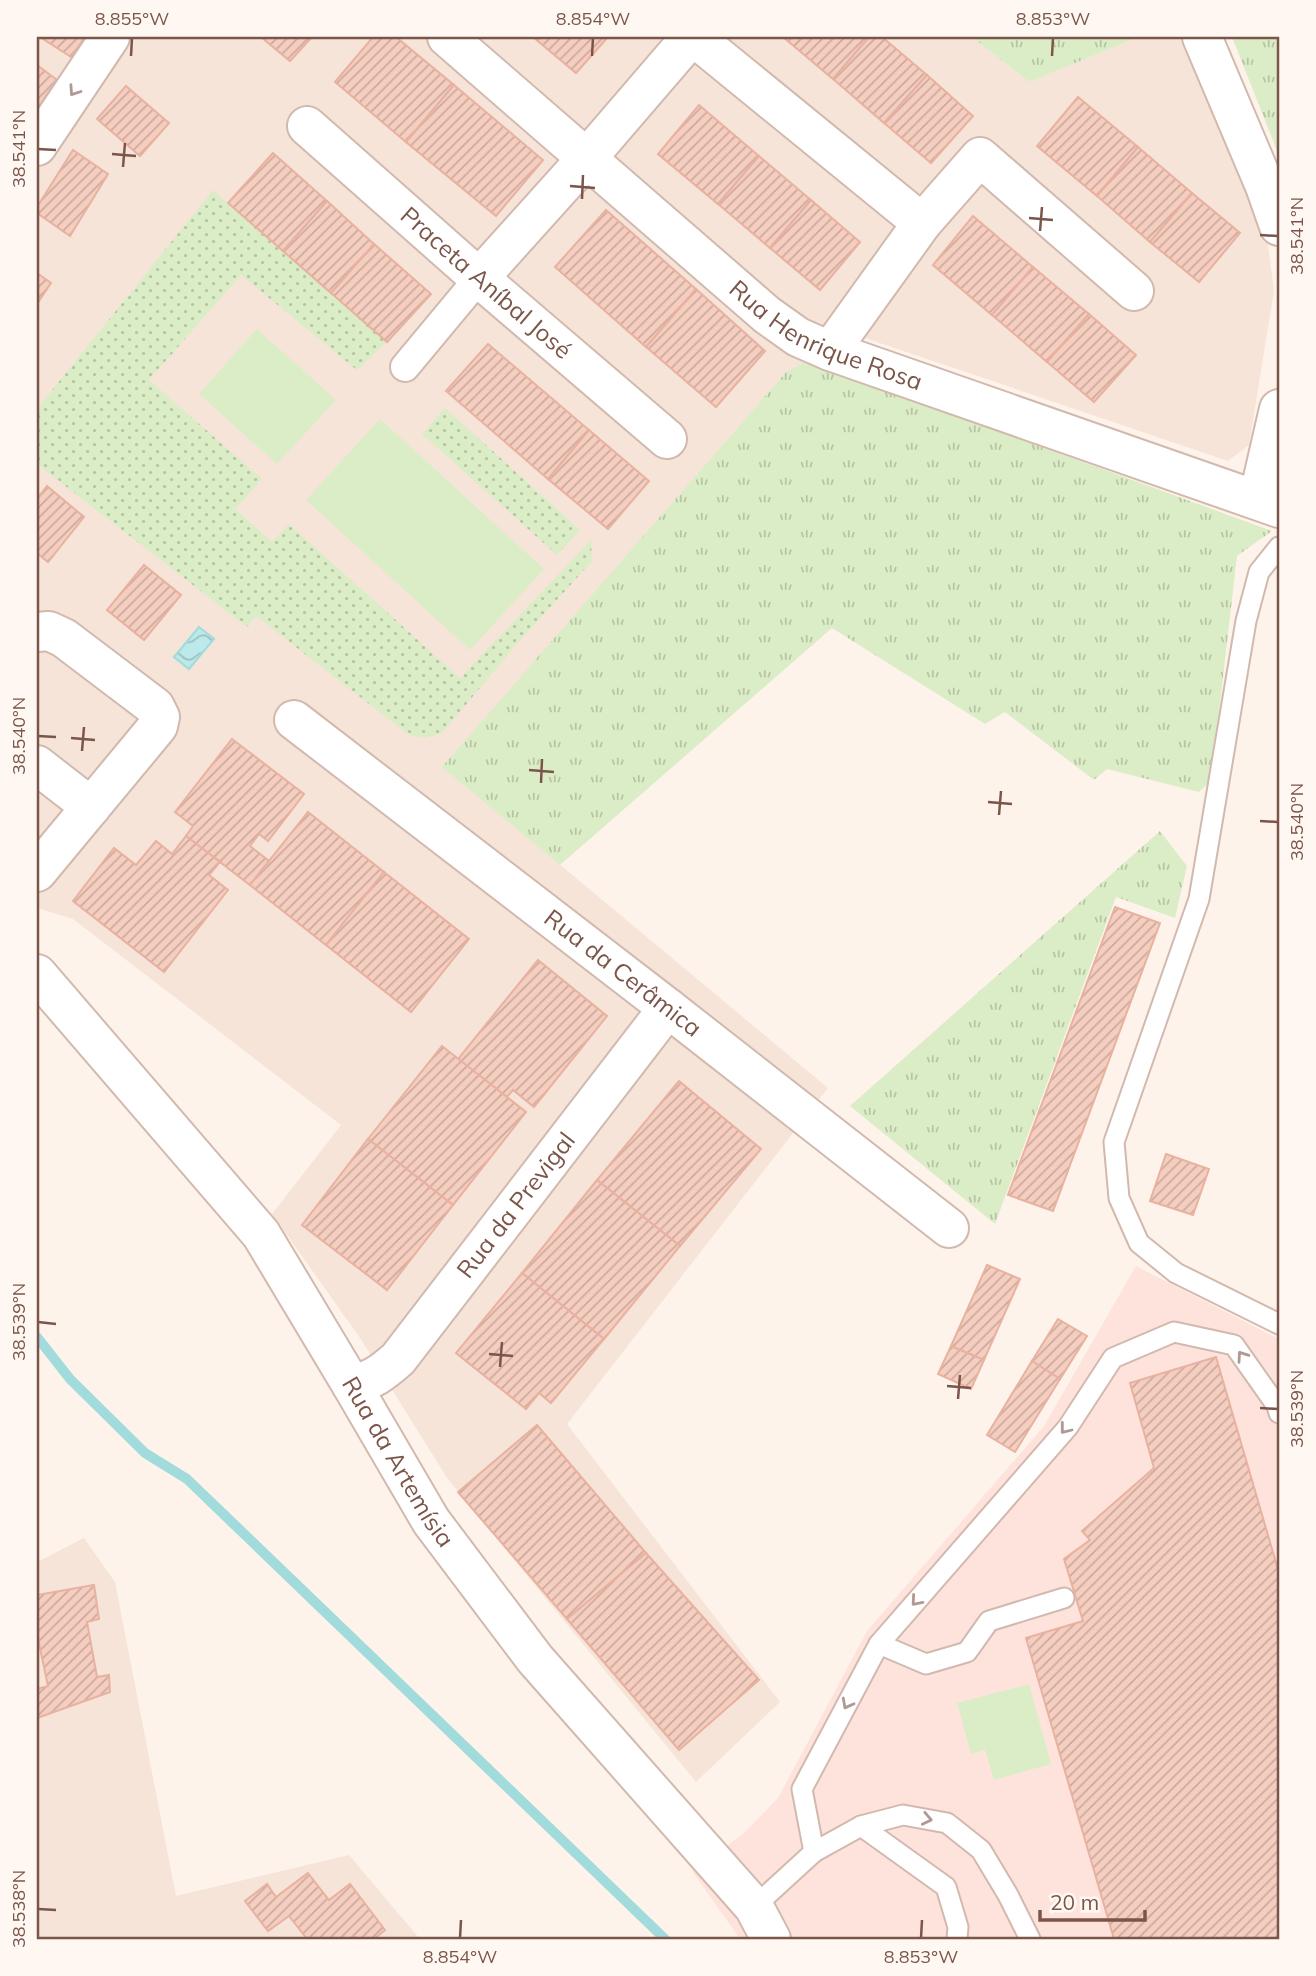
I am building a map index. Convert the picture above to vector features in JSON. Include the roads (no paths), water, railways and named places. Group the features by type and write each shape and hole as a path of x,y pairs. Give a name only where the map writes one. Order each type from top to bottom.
{"street":[{"path":"37,146 110,37"},
{"name":"Rua Henrique Rosa","path":"447,37 767,315 798,337 830,351 1269,504"},
{"path":"405,367 479,278 692,37 922,223"},
{"path":"1202,37 1265,186 1279,226"},
{"name":"Praceta Aníbal José","path":"307,126 667,439"},
{"path":"830,351 922,223 980,157 1135,291"},
{"path":"1269,504 1279,409"},
{"path":"37,632 49,631 64,638 155,707 160,717 158,726 37,872"},
{"name":"Rua da Cerâmica","path":"294,720 949,1228"},
{"path":"37,765 91,807"},
{"name":"Rua da Artemísia","path":"37,974 261,1234 431,1521 535,1659 762,1923"},
{"name":"Rua da Previgal","path":"351,1384 366,1383 398,1359 668,1008"}],"lane":[{"path":"1279,547 1259,572 1246,621 1199,899 1114,1142 1119,1198 1139,1243 1176,1273 1279,1324"},
{"path":"814,1852 802,1789 879,1644 1068,1427 1113,1358 1174,1332 1234,1345 1277,1406 1279,1413"},
{"path":"879,1644 926,1664 967,1652 989,1621 1064,1598"},
{"path":"762,1923 814,1852 861,1826 903,1815 947,1824 981,1850 1009,1895 1030,1939"},
{"path":"861,1826 946,1887 958,1927 957,1939"}],"water":[{"path":"199,627 214,639 189,669 174,657"}],"waterway":[{"path":"37,1337 70,1379 145,1453 187,1479 665,1939"}]}
